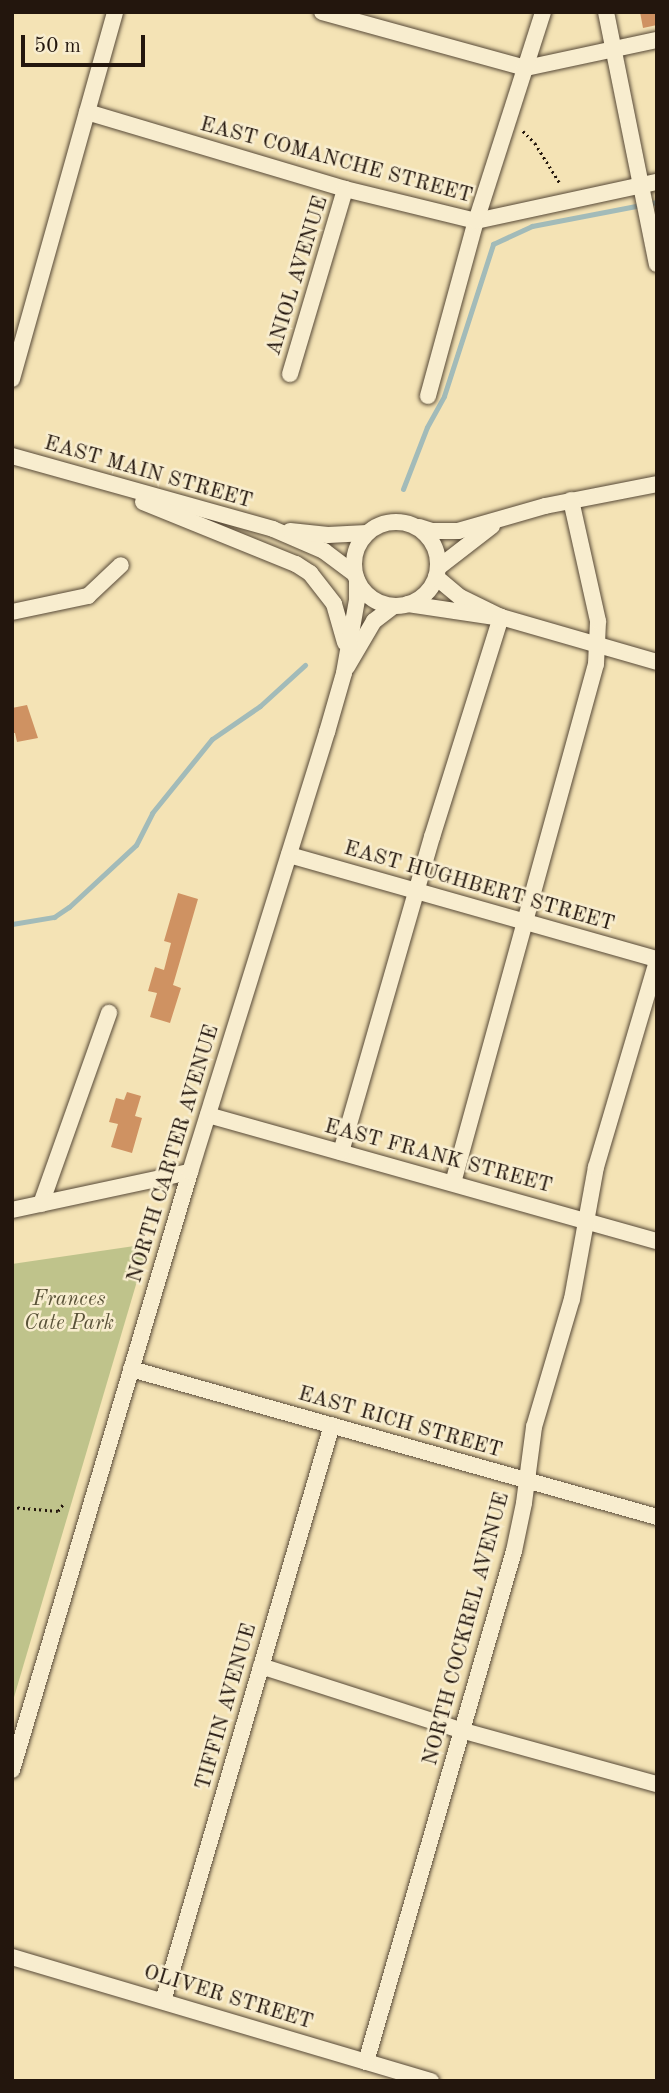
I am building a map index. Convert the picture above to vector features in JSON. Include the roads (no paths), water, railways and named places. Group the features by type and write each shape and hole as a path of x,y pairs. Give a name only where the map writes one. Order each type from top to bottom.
{"street":[{"path":"12,379 115,12"},
{"path":"322,12 526,68 657,40"},
{"path":"428,396 476,221 543,12"},
{"path":"606,12 647,188 657,264"},
{"name":"EAST COMANCHE STREET","path":"87,113 345,189 476,221 568,201 647,188"},
{"name":"ANIOL AVENUE","path":"290,374 345,189"},
{"name":"EAST MAIN STREET","path":"12,456 273,529 324,551 356,577"},
{"path":"72,474 296,564 310,573 334,604 343,627 346,648"},
{"path":"501,617 474,616 380,603 367,594 356,577 355,558 367,533 388,522 414,525 432,531 458,531 571,500 657,484"},
{"path":"453,1183 596,664 598,621 571,500"},
{"path":"401,605 422,597 437,572 503,519"},
{"path":"414,525 428,536 436,550 437,572 460,597 501,617 657,662"},
{"name":"EAST MAIN STREET","path":"273,529 328,536 367,533"},
{"path":"12,612 88,596 121,565"},
{"name":"NORTH CARTER AVENUE","path":"12,1770 190,1171 344,673 346,648 357,600 356,577"},
{"name":"NORTH CARTER AVENUE","path":"344,673 374,621 401,605"},
{"path":"341,1152 501,617"},
{"name":"EAST HUGHBERT STREET","path":"289,855 657,960"},
{"name":"NORTH COCKREL AVENUE","path":"366,2062 514,1551 534,1427 572,1299 596,1167 657,960"},
{"path":"41,1204 109,1013"},
{"name":"EAST FRANK STREET","path":"208,1115 657,1241"},
{"path":"12,1210 190,1171"},
{"name":"EAST RICH STREET","path":"131,1369 657,1517"},
{"name":"TIFFIN AVENUE","path":"163,2001 332,1425"},
{"path":"261,1666 464,1731 657,1784"},
{"name":"OLIVER STREET","path":"12,1957 431,2081"}],"waterway":[{"path":"403,489 427,427 444,396 493,244 532,226 657,202"},
{"path":"12,924 54,917 69,907 136,845 152,813 212,739 260,706 305,665"}],"park label":[{"name":"Frances Cate Park","path":"69,1312"}]}
